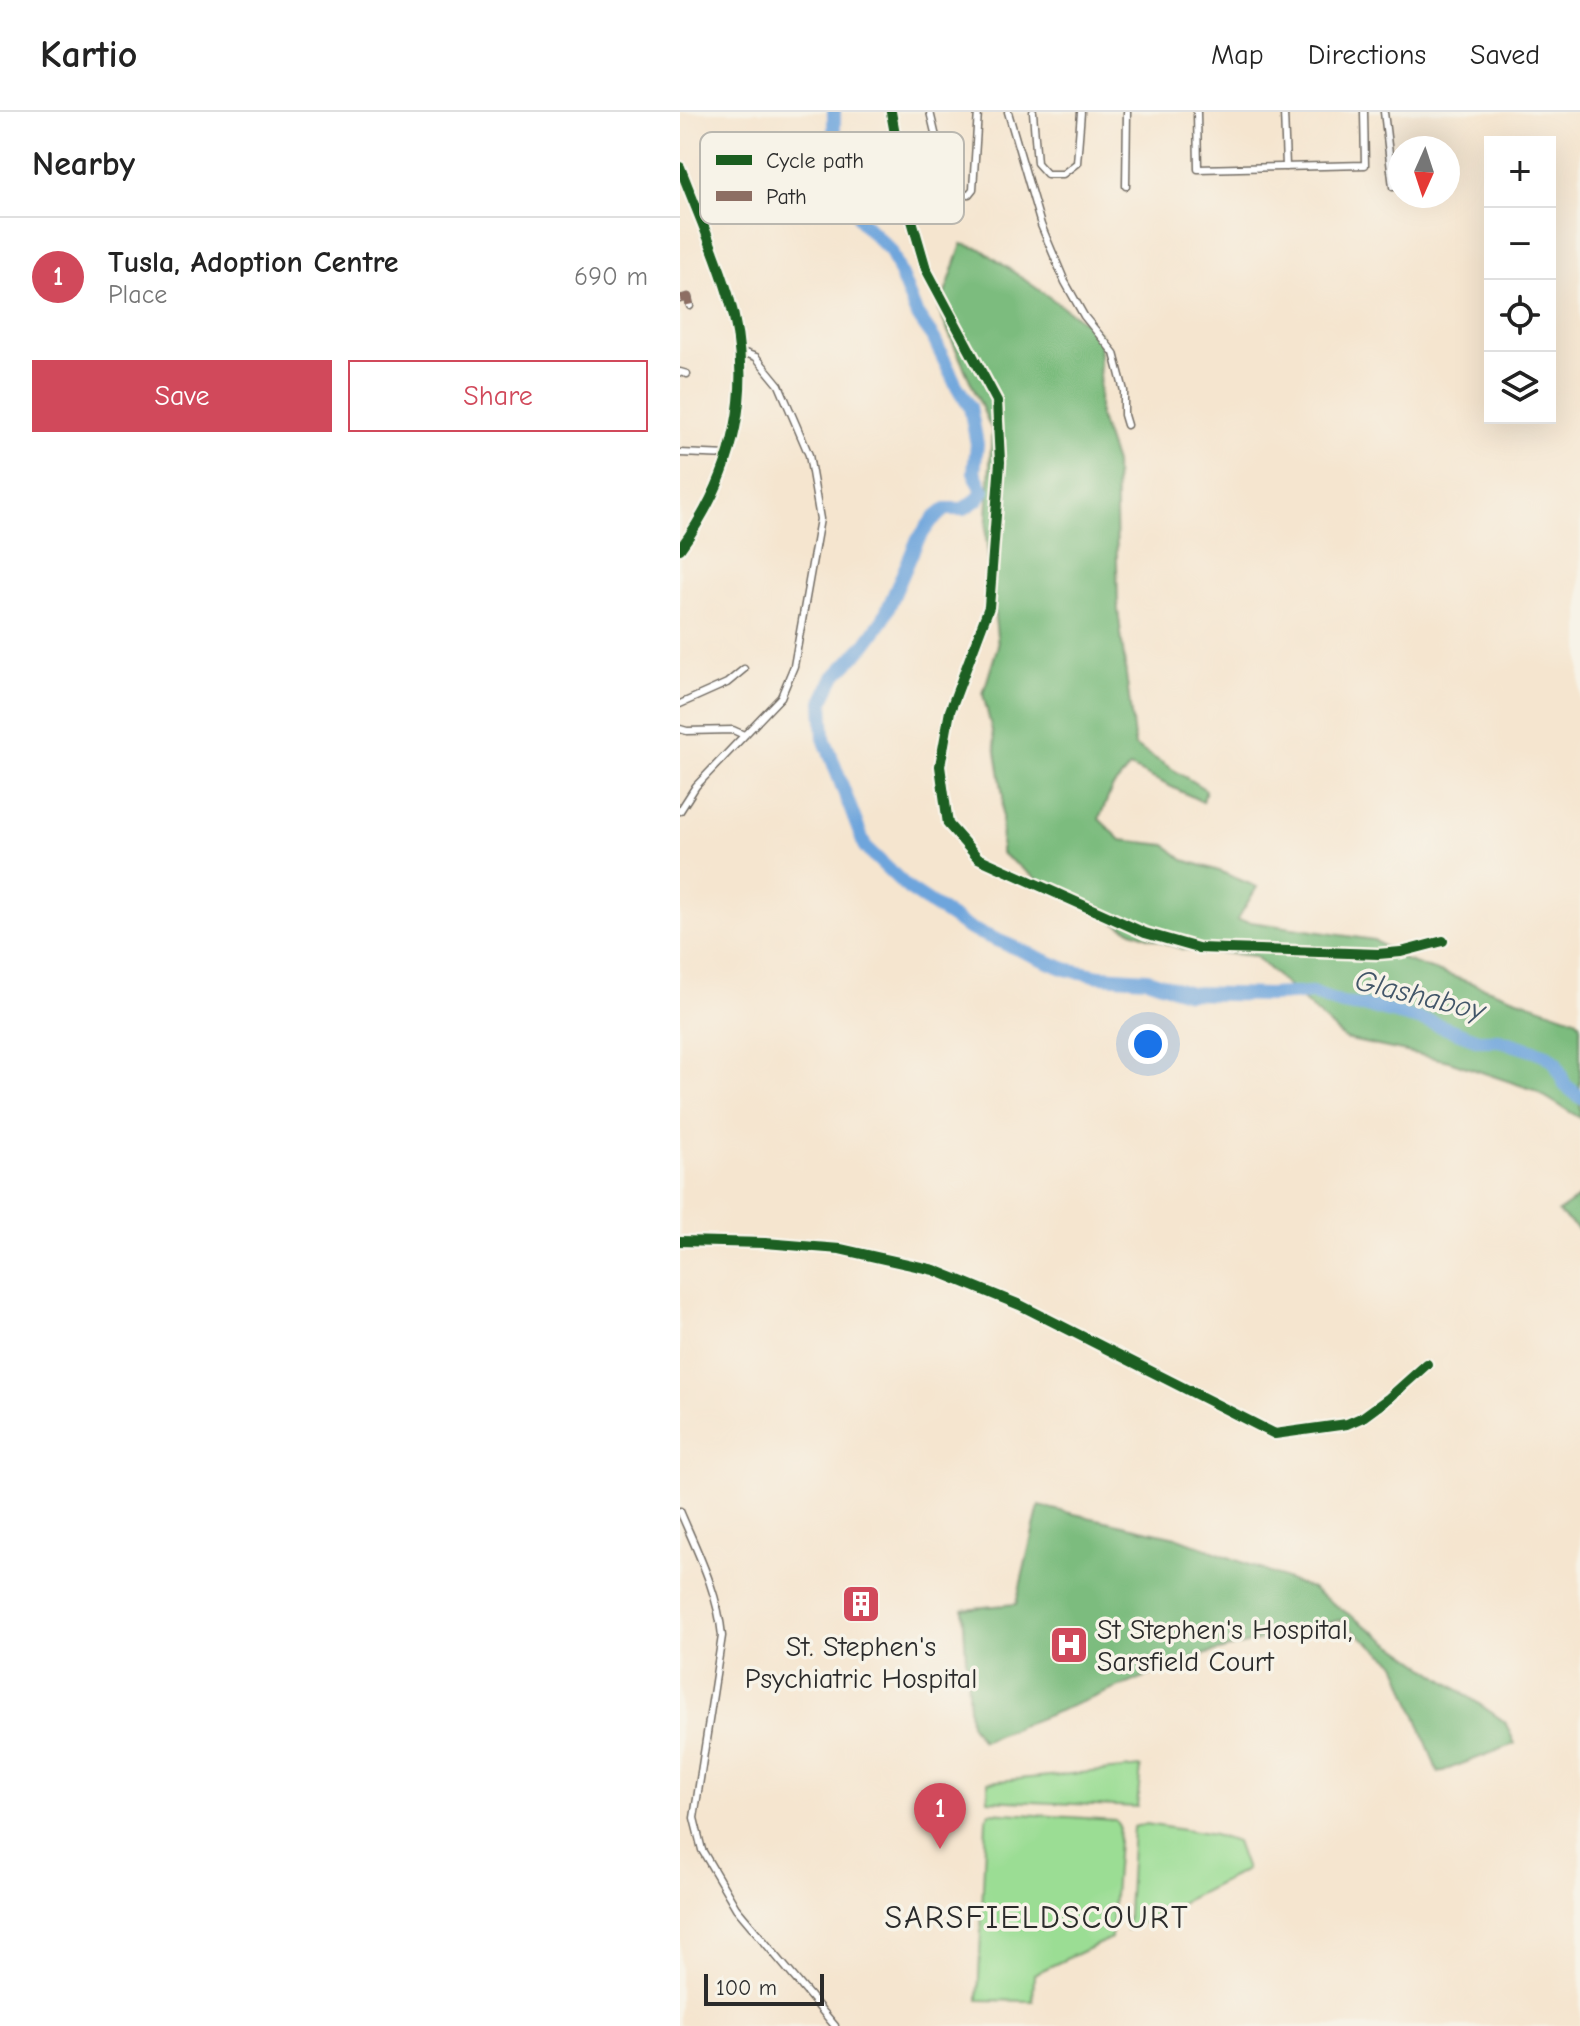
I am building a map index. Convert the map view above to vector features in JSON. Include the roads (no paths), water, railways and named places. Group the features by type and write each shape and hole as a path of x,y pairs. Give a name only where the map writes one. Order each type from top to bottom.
{"main road":[{"path":"680,167 700,220"},
{"path":"680,549 704,514 721,481 738,417 739,351 729,297 701,224"}],"street":[{"path":"891,112 895,132"},
{"path":"930,112 935,132"},
{"path":"964,194 973,189 978,112"},
{"path":"1008,112 1041,225 1065,282 1084,316 1114,353 1124,391 1127,425"},
{"path":"1033,112 1037,163 1047,174 1063,174 1077,163 1081,112"},
{"path":"1126,186 1127,112"},
{"path":"1197,112 1198,169 1365,165 1364,112"},
{"path":"1284,112 1286,167"},
{"path":"1384,112 1388,145"},
{"path":"913,224 926,269 997,401 1000,462 989,607 950,711 940,766 948,824 978,858 1145,933 1198,948 1378,954 1401,952 1443,941"},
{"path":"680,299 688,297 690,306"},
{"path":"680,811 696,786 781,697 794,666 820,519 809,455 779,385 756,357 739,351"},
{"path":"680,453 729,455"},
{"path":"680,704 727,683 744,669"},
{"path":"680,729 733,730 744,735"},
{"path":"680,1241 840,1249 934,1270 1020,1305 1275,1434 1347,1424 1363,1417 1427,1364"},
{"path":"680,1511 712,1589 720,1614 722,1636 694,1818 702,1850 736,1908 835,2026"}],"waterway":[{"name":"Glashaboy","path":"834,112 834,132"},
{"name":"Glashaboy","path":"864,224 891,251 916,313 934,339 970,407 977,444 974,472 983,491 978,499 963,509 946,509 932,520 917,541 883,620 865,645 834,677 822,702 824,738 865,847 909,889 968,928 1065,969 1100,976 1147,979 1189,993 1312,993 1342,1004 1372,1007 1430,1022 1478,1040 1499,1040 1544,1054 1555,1062 1565,1085 1580,1097"}],"place":[{"name":"St. Stephen's Psychiatric Hospital","path":"861,1604"},
{"name":"St Stephen's Hospital, Sarsfield Court","path":"1069,1645"},
{"name":"Tusla, Adoption Centre","path":"940,1849"}],"district":[{"name":"SARSFIELDSCOURT","path":"1037,1917"}]}
